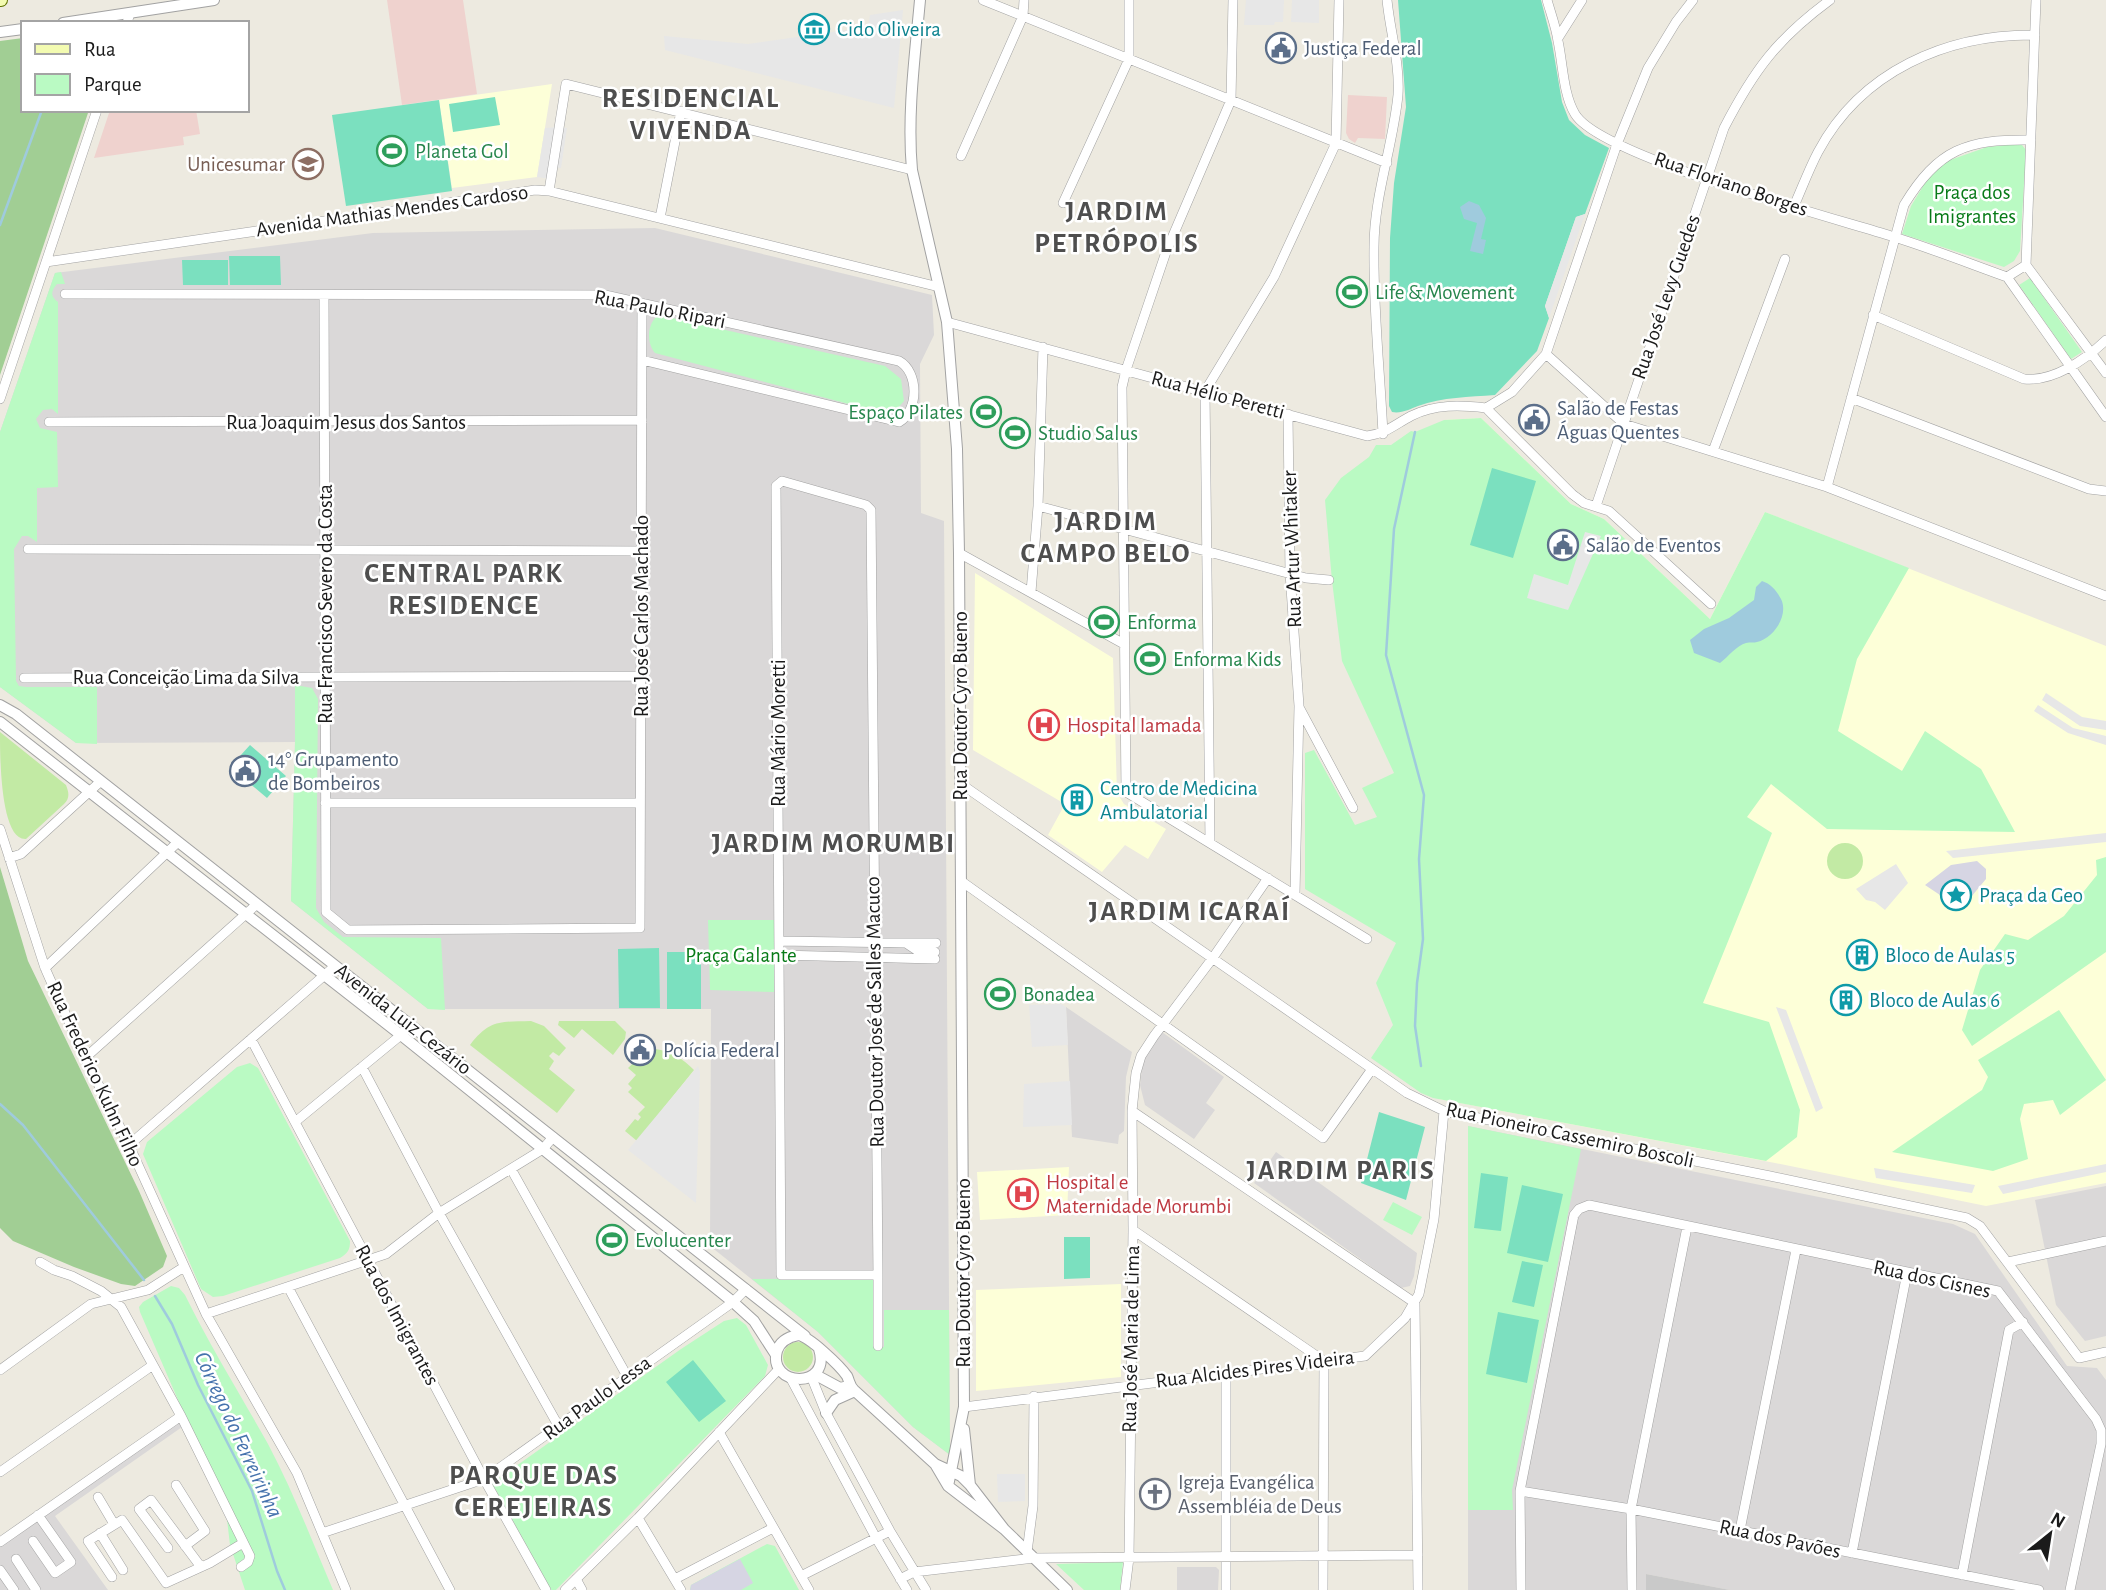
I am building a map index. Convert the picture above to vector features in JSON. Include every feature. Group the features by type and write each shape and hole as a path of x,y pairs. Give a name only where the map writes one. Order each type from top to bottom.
{"street":[{"path":"89,21 129,18 214,0"},
{"name":"Rua Doutor Cyro Bueno","path":"920,0 911,116 912,170 947,322 957,449 963,1412 970,1485"},
{"path":"983,0 1387,163"},
{"path":"961,156 1023,16 1024,0"},
{"path":"1063,203 1129,59 1129,0"},
{"path":"1233,0 1231,100 1166,253 1122,387 1126,792 1367,939"},
{"path":"1210,843 1205,391 1274,277 1336,143 1339,0"},
{"path":"1387,0 1395,46 1398,93 1376,213 1374,248 1383,433 1430,408 1457,405 1486,408 1512,392 1546,354 1617,144 1648,68 1693,0"},
{"name":"Rua Floriano Borges","path":"1547,0 1558,38 1568,96 1575,114 1588,128 1617,144 1706,178 1895,237 2007,277"},
{"path":"1558,38 1582,0"},
{"name":"Rua José Levy Guedes","path":"1596,506 1724,128 1764,59 1802,21 1830,0"},
{"path":"2036,0 2026,265 2106,373"},
{"path":"0,32 21,29"},
{"path":"1794,206 1818,151 1842,117 1877,81 1927,53 2006,35 2035,35"},
{"path":"549,191 566,84 912,170"},
{"path":"660,218 681,111"},
{"path":"0,399 96,112"},
{"path":"1827,487 1904,205 1930,169 1959,149 1994,139 2031,140"},
{"name":"Avenida Mathias Mendes Cardoso","path":"46,262 535,190 549,191 939,287"},
{"path":"1713,451 1785,259"},
{"path":"2026,265 2007,277 2106,417"},
{"name":"Rua Paulo Ripari","path":"65,294 605,295 888,358 906,365 912,378 913,406 905,419 899,422 642,360"},
{"name":"Rua Francisco Severo da Costa","path":"324,295 326,912 348,930 640,928"},
{"name":"Rua José Carlos Machado","path":"640,928 642,303"},
{"path":"1873,314 2024,379 2037,380 2071,367 2106,340"},
{"name":"Rua Hélio Peretti","path":"947,322 1367,436 1383,433"},
{"path":"1031,592 1038,506 1043,347"},
{"path":"1546,354 1624,424 1827,487 2106,596"},
{"path":"1851,398 2089,489 2106,491"},
{"path":"1486,408 1572,494 1584,503 1609,511 1711,604"},
{"name":"Rua Artur Whitaker","path":"1288,414 1290,573 1299,706 1295,895"},
{"name":"Rua Joaquim Jesus dos Santos","path":"49,422 642,420"},
{"name":"Rua Doutor José de Salles Macuco","path":"776,486 782,481 866,505 870,510 878,1346"},
{"name":"Rua Mário Moretti","path":"776,486 780,1275 877,1275"},
{"path":"1038,506 1310,579 1329,580"},
{"path":"28,549 641,551"},
{"path":"959,553 1125,644"},
{"name":"Rua Conceição Lima da Silva","path":"24,678 641,676"},
{"name":"Avenida Luiz Cezário","path":"0,705 16,714 805,1336"},
{"path":"1299,706 1353,808"},
{"name":"Avenida Luiz Cezário","path":"0,722 401,1035 733,1302 754,1321 776,1355"},
{"path":"9,858 21,854 101,781"},
{"name":"Rua Pioneiro Cassemiro Boscoli","path":"961,784 1407,1093 1444,1111 1967,1218 1980,1226 2079,1358 2106,1352"},
{"path":"325,803 640,803"},
{"name":"Rua Frederico Kuhn Filho","path":"0,829 45,968 85,1058 129,1145 206,1314 297,1473 346,1590"},
{"path":"45,968 178,842"},
{"path":"209,886 219,874"},
{"name":"Rua José Maria de Lima","path":"1125,1590 1129,1559 1132,1111 1136,1073 1140,1056 1268,878"},
{"path":"961,881 1323,1138 1372,1069"},
{"path":"85,1058 257,904"},
{"path":"779,941 906,943 918,951 935,951 875,957 779,955"},
{"path":"816,956 817,941"},
{"path":"129,1145 335,966"},
{"path":"295,1122 410,1025"},
{"name":"Rua dos Imigrantes","path":"251,1039 484,1479 546,1590"},
{"path":"362,1068 439,1213 559,1426"},
{"path":"1132,1111 1415,1303 1418,1590"},
{"name":"Rua Alcides Pires Videira","path":"963,1412 1034,1396 1365,1356 1405,1318 1415,1303 1423,1282 1434,1219 1444,1111"},
{"path":"206,1314 386,1254 439,1213 543,1149 553,1137"},
{"path":"511,1169 627,1376"},
{"name":"Rua dos Cisnes","path":"1520,1491 1574,1215 1579,1209 1589,1205 1998,1291 2096,1419 2101,1430 2101,1444 2070,1590"},
{"path":"1632,1590 1631,1509 1687,1227"},
{"path":"1133,1230 1324,1361 1323,1590"},
{"path":"2008,1262 2106,1241"},
{"path":"1740,1530 1796,1250"},
{"path":"40,1262 72,1276 111,1298 121,1307 181,1416 250,1556 248,1562 241,1567"},
{"path":"0,1370 91,1304 148,1290 184,1267"},
{"path":"1852,1553 1907,1273"},
{"path":"288,1287 450,1590"},
{"name":"Rua Paulo Lessa","path":"322,1533 484,1479 733,1302 746,1289"},
{"path":"1962,1575 2008,1330 2023,1322"},
{"path":"907,1590 790,1378 779,1369 776,1355 780,1344 785,1340 798,1335 813,1341 848,1378 852,1389 935,1464 970,1485 1004,1529 1067,1590"},
{"path":"790,1378 797,1380 813,1375 820,1365 819,1349"},
{"path":"0,1472 152,1365"},
{"path":"565,1590 638,1518 779,1369"},
{"path":"1226,1373 1226,1590"},
{"path":"813,1375 840,1388 852,1389"},
{"path":"813,1375 826,1413 890,1531 926,1590"},
{"path":"826,1413 835,1400 852,1389"},
{"path":"1030,1555 1034,1396"},
{"name":"Rua Doutor Cyro Bueno","path":"948,1486 963,1412"},
{"path":"0,1542 181,1416"},
{"path":"719,1432 809,1590"},
{"path":"935,1464 948,1486 1004,1529"},
{"path":"176,1485 205,1531 186,1546"},
{"path":"958,1495 965,1492 970,1485"},
{"path":"1520,1491 1521,1590"},
{"name":"Rua dos Pavões","path":"1520,1491 1631,1509 2039,1590"},
{"path":"98,1497 114,1524"},
{"path":"168,1548 139,1509 151,1500 201,1567"},
{"path":"33,1541 55,1573 71,1562 38,1515"},
{"path":"638,1518 681,1590"},
{"path":"112,1577 88,1541 114,1524 124,1521 166,1583 243,1543"},
{"path":"675,1579 773,1528"},
{"path":"801,1576 890,1531"},
{"path":"100,1533 123,1570"},
{"path":"900,1579 914,1572 1030,1555 1129,1559 1418,1555"},
{"path":"16,1559 36,1590"},
{"path":"0,1570 14,1590"},
{"path":"576,1579 582,1590"}],"shaded area":[{"path":"387,0 463,0 477,94 402,105"},
{"path":"1246,0 1284,0 1283,22 1275,22 1274,25 1244,25"},
{"path":"1292,0 1319,0 1319,23 1291,22"},
{"path":"903,10 894,108 665,50 664,36 748,44 868,27 870,15"},
{"path":"552,84 537,177 452,188 439,100"},
{"path":"1348,95 1387,97 1385,139 1358,138 1355,143 1349,139 1346,133"},
{"path":"109,112 196,112 200,134 183,137 184,145 94,158"},
{"path":"545,128 567,128 561,168 553,167 551,179 537,177"},
{"path":"1585,214 1549,318 1545,306 1576,217"},
{"path":"655,228 932,295 934,335 920,364 921,513 944,521 950,1455 913,1427 818,1332 710,1246 711,1009 428,1009 291,901 295,742 76,743 0,687 0,432 55,273 373,233"},
{"path":"1481,418 1571,504 1604,519 1710,619 1765,512 2106,646 2106,1183 1986,1206 1439,1099 1444,420"},
{"path":"1585,532 1601,536 1568,610 1527,598 1534,574 1568,585"},
{"name":"Hospital Iamada","path":"975,573 1113,658 1117,793 1124,804 1166,829 1148,859 1125,845 1102,872 1048,835 1065,804 973,750"},
{"path":"2046,693 2082,717 2106,721 2106,730 2080,726 2042,700"},
{"path":"2038,705 2073,728 2106,736 2106,745 2068,733 2034,711"},
{"path":"2106,833 2106,842 1953,858 1946,851"},
{"name":"Praça da Geo","path":"1977,861 1986,869 1986,879 1961,909 1925,885 1951,865"},
{"path":"1896,864 1908,883 1885,910 1875,902 1866,900 1856,889"},
{"path":"1061,1004 1066,1007 1068,1045 1032,1047 1029,1005"},
{"path":"1066,1007 1132,1052 1126,1077 1124,1131 1119,1135 1118,1144 1072,1137"},
{"path":"1776,1007 1786,1010 1823,1108 1816,1112"},
{"path":"1162,1032 1224,1077 1206,1103 1215,1110 1194,1139 1145,1105 1140,1085 1143,1059"},
{"path":"698,1066 700,1072 696,1203 628,1150"},
{"path":"1070,1081 1072,1125 1023,1127 1024,1084"},
{"path":"1468,1126 1953,1224 1975,1234 2067,1366 2097,1368 2106,1380 2106,1590 1730,1590 1646,1574 1646,1590 1468,1590"},
{"path":"1276,1152 1417,1253 1410,1286 1401,1288 1254,1183"},
{"path":"2106,1164 2106,1172 2003,1194 1998,1186"},
{"name":"Hospital e Maternidade Morumbi","path":"1069,1167 1067,1215 980,1220 977,1172"},
{"path":"1874,1168 1975,1185 1972,1193 1876,1178"},
{"path":"2106,1186 2106,1336 2085,1341 2056,1305 2035,1200"},
{"path":"1121,1284 1121,1377 976,1391 976,1290"},
{"path":"174,1416 182,1427 55,1516 108,1590 0,1590 0,1538"},
{"path":"997,1474 1025,1474 1025,1501 998,1502"},
{"path":"740,1559 753,1583 741,1590 690,1590 691,1585"},
{"path":"1177,1567 1216,1567 1219,1570 1218,1590 1177,1590"},
{"path":"1646,1574 1730,1590 1646,1590"}],"green space":[{"path":"1398,0 1541,0 1552,43 1562,102 1569,120 1585,135 1609,148 1585,214 1576,217 1545,306 1549,318 1537,351 1495,395 1437,401 1405,411 1392,412 1389,406 1390,238 1394,183 1406,107"},
{"path":"21,38 21,112 88,112 0,375 0,41"},
{"path":"495,97 500,125 453,132 449,104"},
{"name":"Planeta Gol","path":"439,100 452,191 346,206 332,115"},
{"name":"Praça dos Imigrantes","path":"2017,144 2026,150 2020,251 2014,261 2004,267 1902,234 1911,206 1936,165 1987,147"},
{"path":"229,256 280,256 281,285 230,285"},
{"path":"182,260 228,260 228,285 183,285"},
{"path":"61,272 65,284 57,284 52,293 58,302 58,414 52,409 43,410 36,419 40,428 57,432 58,487 37,488 37,542 28,536 22,536 14,549 16,681 19,686 26,687 97,687 97,744 76,743 0,687 0,432 55,273"},
{"path":"2030,278 2082,352 2071,359 2019,285"},
{"path":"659,315 885,366 901,379 904,401 896,410 883,413 655,353 650,344 649,333 652,322"},
{"path":"1481,418 1571,504 1604,519 1710,619 1765,512 1909,568 1857,659 1838,731 1902,771 1925,731 1981,769 2015,832 1827,829 1771,784 1747,817 1772,833 1703,1003 1769,1022 1800,1110 1797,1137 1766,1161 1433,1098 1421,1093 1371,1058 1393,1025 1376,983 1396,943 1305,889 1305,753 1314,750 1355,825 1377,817 1362,788 1394,773 1342,661 1325,500 1341,478 1369,457 1376,445 1391,445 1411,431 1415,432 1444,420"},
{"path":"1492,468 1536,481 1513,558 1470,545"},
{"path":"295,685 312,688 318,699 316,908 324,922 343,937 441,938 445,1010 428,1009 291,901"},
{"path":"0,732 66,785 68,790 66,802 26,839 17,836 6,812 1,776"},
{"path":"250,745 286,776 267,798 230,767"},
{"path":"1845,843 1858,848 1863,861 1858,874 1845,879 1832,874 1827,861 1832,848"},
{"path":"2106,857 2106,952 1972,1046 1962,1030 1980,970 2005,934 2028,940 2064,916 2097,875 2096,860"},
{"path":"0,867 28,961 139,1191 167,1256 163,1267 135,1286 121,1284 74,1267 13,1241 0,1228"},
{"name":"Praça Galante","path":"708,920 774,920 774,992 710,990"},
{"path":"659,948 660,1008 619,1008 618,949"},
{"path":"667,952 701,952 701,1009 667,1009"},
{"path":"2059,1010 2106,1080 2060,1115 2053,1100 2024,1104 2020,1119 2028,1159 1993,1171 1892,1152 1982,1090 1988,1077 1978,1060"},
{"path":"531,1021 544,1026 566,1048 559,1056 553,1052 549,1056 554,1061 549,1069 575,1090 557,1113 470,1045 490,1026"},
{"path":"559,1021 615,1021 626,1032 625,1039 613,1055 582,1029 574,1038 558,1025"},
{"path":"655,1049 676,1056 694,1070 637,1141 625,1131 635,1119 638,1121 641,1117 638,1114 645,1107 628,1092 632,1088 628,1084 636,1075 628,1068 644,1053"},
{"path":"250,1063 258,1068 350,1241 350,1247 340,1258 213,1297 201,1289 143,1154 147,1142 237,1067"},
{"path":"1379,1112 1425,1127 1406,1200 1361,1183"},
{"path":"1468,1126 1581,1149 1512,1490 1513,1510 1468,1510"},
{"path":"1481,1173 1508,1177 1501,1231 1474,1228"},
{"path":"1522,1185 1563,1194 1548,1262 1507,1253"},
{"path":"1393,1202 1422,1217 1412,1235 1383,1220"},
{"path":"1064,1237 1090,1237 1090,1278 1064,1279"},
{"path":"1522,1261 1543,1265 1534,1307 1512,1302"},
{"path":"873,1278 874,1347 884,1347 884,1310 949,1310 950,1455 913,1427 818,1332 752,1279"},
{"path":"171,1286 179,1288 185,1295 268,1444 333,1590 245,1590 230,1545 226,1511 140,1312 139,1307 143,1302"},
{"path":"1498,1312 1539,1320 1527,1383 1486,1374"},
{"path":"737,1318 746,1325 768,1365 765,1376 556,1590 551,1590 492,1483 681,1349 724,1321"},
{"path":"798,1342 804,1343 812,1351 812,1363 804,1371 798,1372 792,1371 784,1363 783,1357 784,1351 792,1343"},
{"path":"693,1360 726,1401 699,1422 666,1382"},
{"path":"767,1544 775,1546 799,1590 690,1590 691,1585"},
{"path":"1123,1562 1120,1590 1084,1590 1056,1564"}],"water":[{"path":"1469,201 1479,205 1486,218 1481,239 1486,240 1483,254 1470,251 1477,223 1464,219 1460,207"},
{"path":"1762,581 1775,590 1783,605 1781,619 1774,631 1763,640 1739,646 1720,663 1694,653 1690,640 1754,600 1756,587"}],"waterway":[{"name":"Córrego do Ferreirinha","path":"0,225 41,112"},
{"path":"1415,432 1394,529 1386,655 1424,795 1419,859 1423,939 1415,1026 1421,1066"},
{"name":"Córrego do Ferreirinha","path":"0,1104 23,1125 144,1280"},
{"name":"Córrego do Ferreirinha","path":"155,1296 172,1324 198,1385 252,1491 285,1590"}],"place":[{"name":"Cido Oliveira","path":"814,29"},
{"name":"Justiça Federal","path":"1281,48"},
{"name":"Planeta Gol","path":"392,151"},
{"name":"Unicesumar","path":"308,164"},
{"name":"Life & Movement","path":"1352,292"},
{"name":"Espaço Pilates","path":"986,412"},
{"name":"Salão de Festas Águas Quentes","path":"1534,420"},
{"name":"Studio Salus","path":"1015,433"},
{"name":"Salão de Eventos","path":"1563,545"},
{"name":"Enforma","path":"1104,622"},
{"name":"Enforma Kids","path":"1150,659"},
{"name":"Hospital Iamada","path":"1044,725"},
{"name":"14° Grupamento de Bombeiros","path":"245,771"},
{"name":"Centro de Medicina Ambulatorial","path":"1077,800"},
{"name":"Praça da Geo","path":"1956,895"},
{"name":"Bloco de Aulas 5","path":"1862,955"},
{"name":"Bonadea","path":"1000,994"},
{"name":"Bloco de Aulas 6","path":"1846,1000"},
{"name":"Polícia Federal","path":"640,1050"},
{"name":"Hospital e Maternidade Morumbi","path":"1023,1194"},
{"name":"Evolucenter","path":"612,1240"},
{"name":"Igreja Evangélica Assembléia de Deus","path":"1155,1494"}],"district":[{"name":"RESIDENCIAL VIVENDA","path":"691,115"},
{"name":"JARDIM PETRÓPOLIS","path":"1117,228"},
{"name":"JARDIM CAMPO BELO","path":"1106,538"},
{"name":"CENTRAL PARK RESIDENCE","path":"464,590"},
{"name":"JARDIM MORUMBI","path":"834,844"},
{"name":"JARDIM ICARAÍ","path":"1190,912"},
{"name":"JARDIM PARIS","path":"1341,1171"},
{"name":"PARQUE DAS CEREJEIRAS","path":"534,1492"}]}
